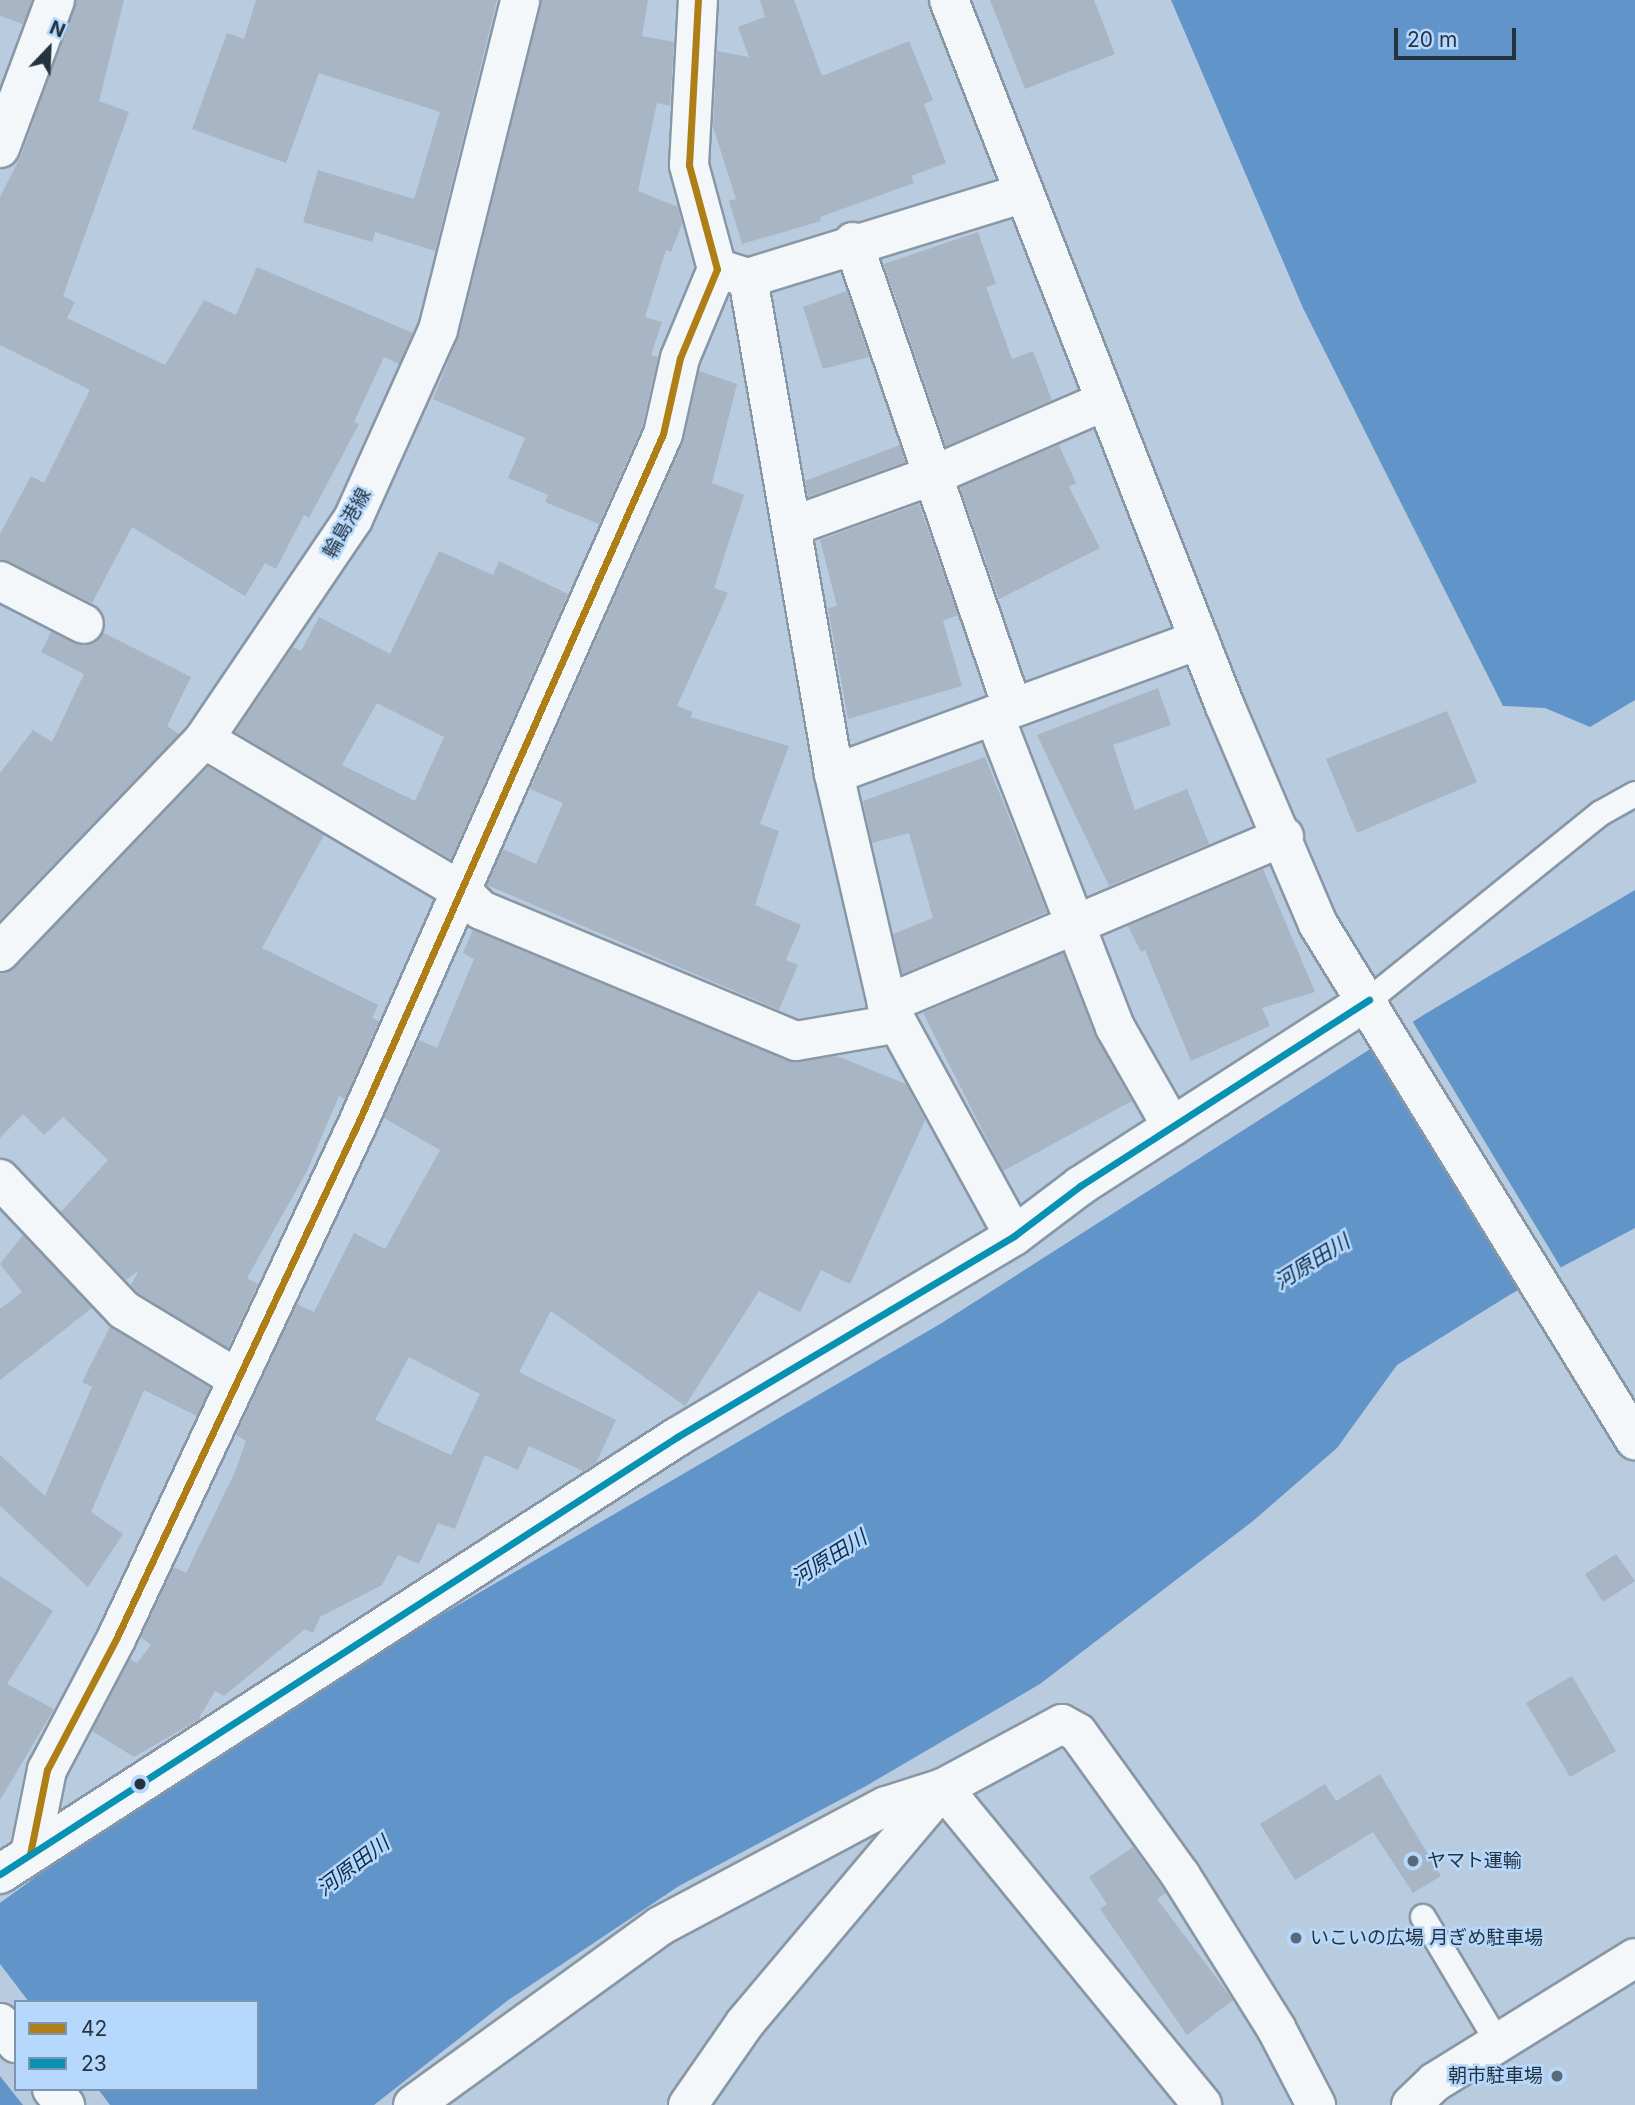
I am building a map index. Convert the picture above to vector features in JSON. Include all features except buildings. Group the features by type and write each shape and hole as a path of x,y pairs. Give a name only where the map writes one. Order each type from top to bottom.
{"street":[{"path":"0,148 55,0"},
{"name":"輪島港線","path":"0,952 204,739 353,519 438,331 520,0"},
{"path":"698,0 690,165 732,273 793,526 834,774 890,1014 1014,1236"},
{"path":"949,0 1199,640 1284,836 1318,924 1379,1016 1635,1440"},
{"path":"15,1864 47,1770 238,1379 463,892 663,434 680,358 732,273 1024,193"},
{"path":"853,242 934,474 1003,710 1072,925 1115,1027 1172,1127"},
{"path":"793,526 934,474 1105,401"},
{"path":"0,581 84,624"},
{"path":"834,774 1199,640"},
{"path":"204,739 463,892 481,910 796,1041 890,1014 1072,925 1284,836"},
{"path":"15,1864 677,1437 1014,1236 1172,1127 1379,1016"},
{"path":"0,1179 124,1310 238,1379"},
{"path":"413,2105 660,1926 886,1806 943,1788 1062,1724 1077,1733 1181,1876 1276,2028 1316,2105"},
{"path":"688,2105 746,2023 943,1788"},
{"path":"943,1788 1202,2105"},
{"path":"1412,2105 1435,2082 1635,1958"},
{"path":"0,2023 14,2040"},
{"path":"54,2091 65,2105"}],"lane":[{"path":"1379,1016 1601,813 1635,793"},
{"path":"1423,1917 1498,2043"}],"water":[{"path":"1171,0 1635,0 1635,700 1590,727 1545,708 1503,706 1303,308"},
{"name":"河原田川","path":"1635,890 1635,1228 1511,1294 1397,1365 1337,1448 1253,1521 1040,1684 866,1786 679,1886 507,2001 374,2105 0,2105 0,1903 177,1774 280,1709 940,1324 1425,1014"}],"pier":[{"path":"1411,1019 1564,1273 1523,1292 1372,1046"},
{"path":"0,1964 27,2000 14,2000 14,2091 100,2091 110,2105 23,2105 0,2076"}],"transit line":[{"name":"42","path":"30,1854 47,1770 117,1637 358,1123 663,434 680,358 717,269 689,165 698,0"},
{"name":"23","path":"0,1874 677,1437 1014,1236 1080,1186 1369,1000"}],"place":[{"name":"ヤマト運輸","path":"1413,1861"},
{"name":"いこいの広場 月ぎめ駐車場","path":"1296,1938"},
{"name":"朝市駐車場","path":"1557,2076"}]}
